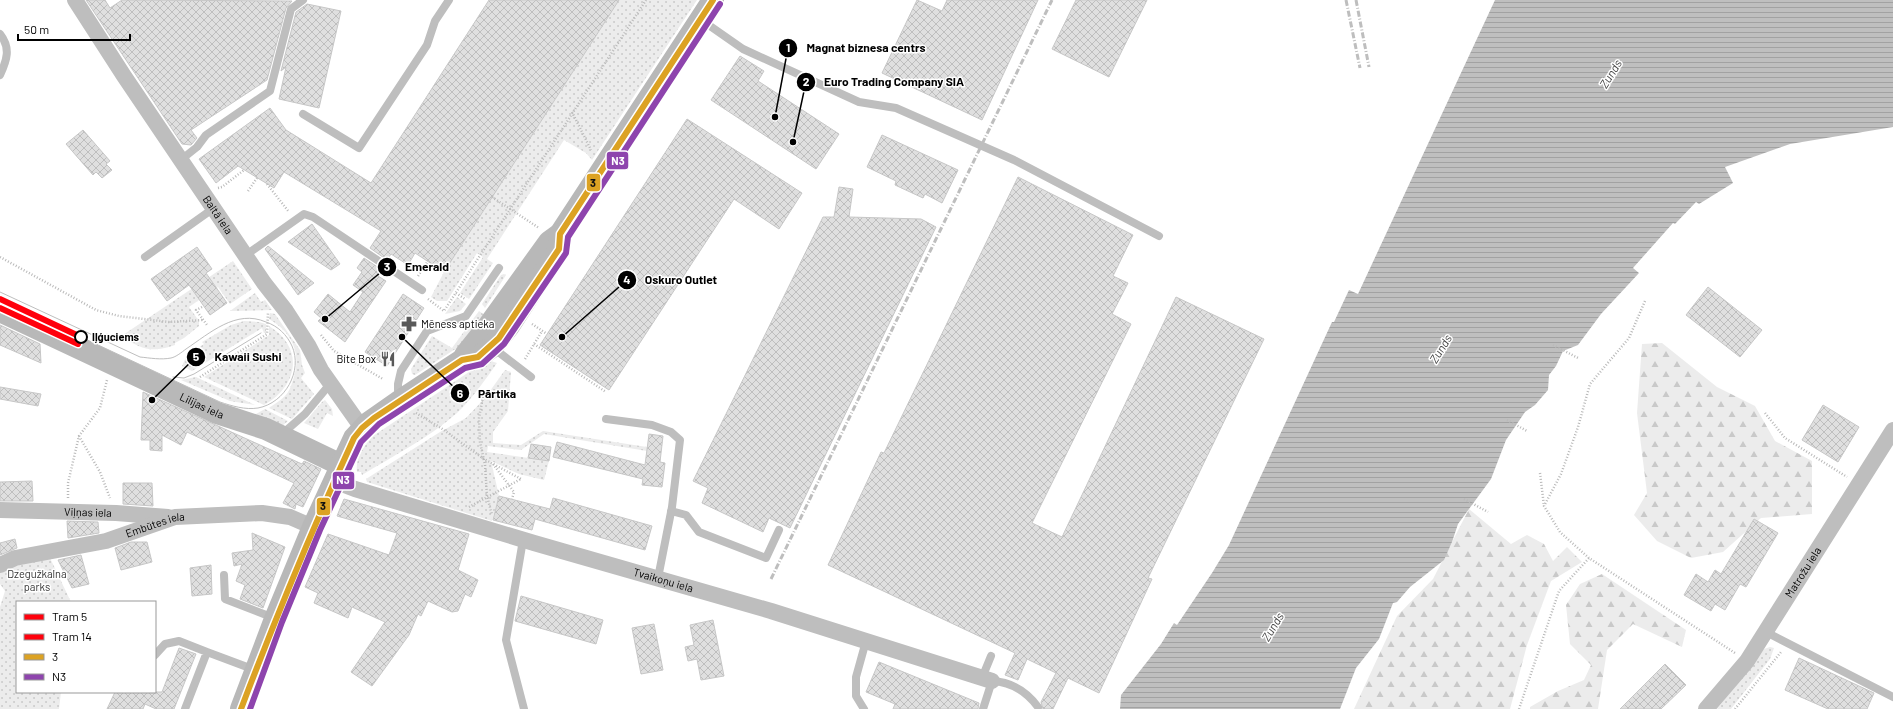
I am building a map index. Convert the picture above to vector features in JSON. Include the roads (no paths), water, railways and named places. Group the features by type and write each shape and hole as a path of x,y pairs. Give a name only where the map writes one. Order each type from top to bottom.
{"main road":[{"path":"462,360 469,348 485,331 549,242 551,232 713,0"},
{"path":"241,709 275,618 313,527 350,446 362,428 398,402 462,360 478,357 492,347 508,326 559,249 551,232"},
{"name":"Lilijas iela","path":"0,311 217,413 266,429 281,436 338,473"}],"street":[{"name":"Baltā iela","path":"75,0 124,76 308,345 330,384 362,428"},
{"name":"Matrožu iela","path":"1706,709 1747,661 1893,430"},
{"name":"Tvaikoņu iela","path":"338,473 354,489 524,540 771,611 987,679"},
{"name":"Viļņas iela","path":"0,510 116,513 175,517"},
{"name":"Embūtes iela","path":"0,565 15,558 106,541 175,517 262,513 290,517 313,527"}],"lane":[{"path":"179,156 197,147 206,136 270,91 291,9 303,0"},
{"path":"303,114 359,148 427,45 435,21 449,0"},
{"path":"700,19 743,49 859,102 896,108 1014,160 1159,236"},
{"path":"0,34 6,41 8,57 0,75"},
{"path":"145,257 214,208"},
{"path":"246,254 304,214 314,217 422,290"},
{"path":"398,402 398,384 401,372 427,331 466,316 499,268"},
{"path":"492,347 530,377"},
{"path":"281,436 304,414 330,384"},
{"path":"606,419 652,426 671,432 680,440 671,511 658,578"},
{"path":"671,511 686,515 700,532 766,558 780,530"},
{"path":"524,540 506,640 524,709"},
{"path":"224,575 225,599 275,618"},
{"path":"1766,632 1893,697"},
{"path":"156,655 164,644 179,641 255,670"},
{"path":"864,709 856,696 856,677 866,641"},
{"path":"185,709 207,652"},
{"path":"983,709 991,656"},
{"path":"987,679 1004,682 1019,689 1032,698 1038,707"}],"water":[{"name":"Zunds","path":"1495,0 1893,0 1893,127 1790,144 1725,167 1733,183 1699,204 1696,202 1675,224 1673,223 1633,268 1639,273 1601,314 1578,345 1563,351 1556,366 1549,375 1548,390 1535,405 1525,412 1506,440 1491,479 1458,524 1444,560 1410,587 1397,602 1393,603 1379,639 1356,668 1340,709 1120,709 1121,695 1161,644 1174,623 1177,625 1229,545 1332,322 1334,322 1349,290 1358,294"}],"tram line":[{"path":"0,292 140,357 163,359 173,357 204,336 224,325 244,318 255,319 266,322 278,328 288,338 295,356 295,366 293,375 284,393 276,400 268,405 258,408 243,408 220,402 81,337"},
{"name":"5","path":"0,299 81,337"},
{"name":"14","path":"0,308 78,344"},
{"path":"173,377 184,378 194,374 261,333"}],"railway":[{"path":"771,579 1052,0"},
{"path":"1346,0 1360,68"},
{"path":"1356,0 1369,67"}],"place":[{"name":"Magnat biznesa centrs","path":"775,117"},
{"name":"Euro Trading Company SIA","path":"793,142"},
{"name":"Emerald","path":"325,319"},
{"name":"Mēness aptieka","path":"409,324"},
{"name":"Iļģuciems","path":"81,337"},
{"name":"Pārtika","path":"402,337"},
{"name":"Oskuro Outlet","path":"562,337"},
{"name":"Bite Box","path":"388,359"},
{"name":"Kawaii Sushi","path":"152,400"}],"park label":[{"name":"Dzegužkalna parks","path":"37,580"}]}
